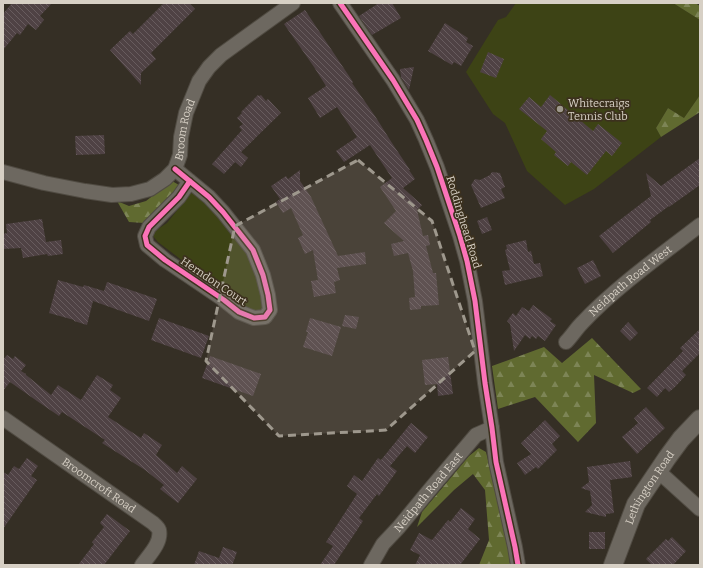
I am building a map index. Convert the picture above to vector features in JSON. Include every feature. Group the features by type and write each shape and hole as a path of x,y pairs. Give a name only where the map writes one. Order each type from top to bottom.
{"street":[{"name":"Broom Road","path":"3,172 58,186 112,195 131,194 150,189 165,179 175,168 180,155 181,137 186,113 199,81 209,67 221,55 293,3"},
{"name":"Roddinghead Road","path":"340,3 393,80 417,120 437,168 460,236 467,261 476,308 496,462 518,565"},
{"name":"Herndon Court","path":"175,168 209,197 223,212 252,250 263,275 268,295 270,310 265,316 254,318 239,312 165,260 147,245 145,236 149,227 180,197 190,181"},
{"name":"Neidpath Road West","path":"566,342 596,309 623,285 700,225"},
{"name":"Broomcroft Road","path":"3,418 153,522 159,529 159,538 142,565"},
{"name":"Lethington Road","path":"613,565 636,504 681,439 700,419"},
{"name":"Neidpath Road East","path":"371,565 383,544 399,527 440,476 476,436 492,428"},
{"path":"658,471 700,509"}],"highlighted area":[{"path":"358,160 432,221 475,351 386,430 279,436 206,361 235,226"}],"green space":[{"path":"516,3 673,3 700,20 700,95 684,118 668,108 656,128 661,137 594,189 565,205 527,171 505,123 493,114 466,72 498,20 506,17"},
{"path":"673,3 695,3 700,6 700,20"},
{"path":"700,95 700,112 661,137 656,128 668,108 684,118"},
{"path":"172,181 179,185 173,197 144,223 129,222 117,201 129,206 146,201"},
{"path":"197,192 247,252 263,292 265,304 260,310 256,312 236,301 158,242 153,236 155,231 167,223 191,193"},
{"path":"592,338 641,389 633,393 594,375 596,423 578,442 535,397 498,409 492,366 544,347 562,363"},
{"path":"479,448 486,452 508,542 510,565 479,565 489,540 485,490 473,474 454,490 417,527 422,512 469,456"}],"building":[{"path":"12,3 52,3 40,16 44,20 36,30 28,24 20,35 17,33 3,50 3,14"},
{"path":"164,3 189,3 195,9 151,53 156,59 141,73 141,85 110,50 130,31 133,34"},
{"path":"379,3 392,3 401,18 372,35 359,16"},
{"path":"305,10 415,179 403,188 422,205 417,210 423,236 428,235 430,245 426,246 433,273 436,273 439,305 421,306 421,309 410,310 409,298 415,297 413,271 408,253 394,256 391,244 404,241 384,223 396,211 380,187 392,178 370,145 344,162 336,151 357,137 337,107 320,118 308,98 326,86 284,24"},
{"path":"445,23 468,38 466,42 473,46 461,66 454,62 452,65 428,51"},
{"path":"488,52 504,59 496,78 480,72"},
{"path":"414,67 409,90 401,77 400,69"},
{"path":"258,95 261,95 266,101 268,99 281,113 241,152 248,158 241,167 235,162 224,174 212,164 242,130 239,127 243,124 237,118"},
{"path":"550,95 593,131 598,124 622,143 612,156 606,151 587,175 571,162 568,166 554,155 556,152 541,139 547,131 519,109 529,97 541,107"},
{"path":"104,135 105,154 76,155 75,136"},
{"path":"700,158 700,185 650,220 651,222 613,253 599,236 651,196 646,173 661,186"},
{"path":"300,170 300,181 311,197 338,256 365,252 366,264 337,268 340,280 334,282 336,293 314,297 311,281 318,280 313,250 305,254 298,238 303,235 291,208 283,213 276,202 280,199 271,186 286,176 288,179"},
{"path":"492,172 500,173 505,187 501,189 505,198 481,208 471,185 475,179 480,180 490,175"},
{"path":"487,217 492,230 482,234 477,221"},
{"path":"42,219 46,242 61,240 63,254 48,256 47,254 23,258 21,248 3,249 3,234 7,233 6,224"},
{"path":"526,240 528,252 531,251 534,264 540,263 543,276 505,285 502,271 510,270 505,250 507,249 506,245"},
{"path":"593,260 601,276 585,284 577,268"},
{"path":"58,280 104,291 107,282 157,299 149,321 93,301 87,325 49,313"},
{"path":"533,305 552,319 550,321 556,325 545,341 538,336 536,339 532,336 530,339 525,335 514,351 510,324 507,321 513,313 516,316 522,307 529,311"},
{"path":"345,315 359,317 356,329 342,326"},
{"path":"159,318 209,336 201,358 151,340"},
{"path":"310,318 341,327 332,356 303,347 308,332 306,332"},
{"path":"628,322 638,333 630,341 620,331"},
{"path":"700,329 700,353 682,371 686,375 675,387 669,392 665,388 657,397 647,388 683,351 680,348"},
{"path":"7,355 13,359 15,356 26,365 21,371 51,395 58,385 81,400 97,375 113,385 110,390 121,398 108,417 141,438 144,433 162,445 156,455 177,473 182,466 197,479 178,503 160,489 164,485 145,470 102,443 105,440 62,412 59,416 10,382 3,391 3,360"},
{"path":"210,356 261,374 253,396 202,378"},
{"path":"448,357 453,394 438,396 437,384 425,385 422,360"},
{"path":"646,407 665,428 637,454 622,437 638,423 634,418"},
{"path":"545,420 560,436 552,444 557,450 538,469 536,467 525,475 517,463 531,454 521,443"},
{"path":"411,423 428,437 415,453 407,446 390,466 397,471 379,496 377,494 359,518 363,521 334,565 320,565 333,546 326,542 357,494 347,486 354,475 362,481 378,458 381,460"},
{"path":"27,458 38,466 31,476 37,480 3,529 3,472 8,475 14,466 19,469"},
{"path":"630,461 632,477 610,480 614,513 606,514 606,517 585,512 592,505 590,491 581,488 589,482 587,467"},
{"path":"461,508 475,519 468,529 480,539 460,565 415,565 420,555 410,550 419,533 432,540 448,520 450,522"},
{"path":"107,514 130,531 104,565 78,565 94,544 92,542 104,527 100,523"},
{"path":"589,532 605,532 605,549 589,549"},
{"path":"672,537 686,551 673,565 652,565 646,559 666,539 668,541"},
{"path":"223,547 237,552 233,565 194,565 199,551 219,558"}],"cycle path":[{"path":"340,3 393,80 417,120 437,167 460,236 475,301 496,462 518,565"},
{"path":"175,169 209,197 253,250 263,275 268,295 270,310 265,317 254,318 239,312 165,260 147,245 145,236 149,227 179,197 190,181"}],"place":[{"name":"Whitecraigs Tennis Club","path":"560,109"}]}
